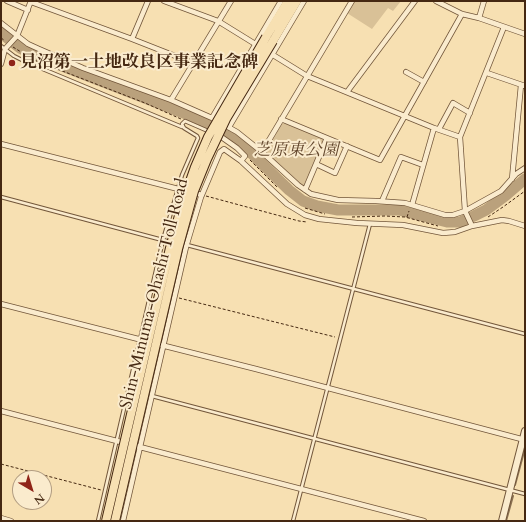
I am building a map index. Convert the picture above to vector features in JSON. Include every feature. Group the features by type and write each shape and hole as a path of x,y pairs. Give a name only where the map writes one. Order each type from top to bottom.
{"highway":[{"name":"Shin-Minuma-Ohashi Toll Road","path":"115,521 178,249 194,191 226,119 270,39 288,1"},
{"name":"Shin-Minuma-Ohashi Toll Road","path":"106,521 168,255 183,201 200,154 208,137 270,39 297,1"}],"street":[{"path":"7,1 28,10"},
{"path":"1,64 6,50 17,36 31,1 193,63"},
{"path":"132,39 148,1"},
{"path":"164,1 218,21 307,76 404,116 460,137"},
{"path":"171,100 230,1"},
{"path":"214,119 282,1"},
{"path":"241,161 245,156 220,136 273,54 304,1"},
{"path":"262,152 352,1"},
{"path":"347,92 415,1"},
{"path":"436,1 462,14 479,18 525,34"},
{"path":"479,18 484,1"},
{"path":"281,119 380,160 462,14"},
{"path":"1,23 28,44 171,100 227,126 262,152 298,185 311,194 338,200 382,201 445,215 453,215 465,211 500,191 525,168"},
{"path":"471,224 465,211 460,137 487,73 504,27"},
{"path":"406,72 424,82"},
{"path":"487,73 523,86 512,179"},
{"path":"410,206 437,129 453,103 470,113"},
{"path":"305,190 327,138"},
{"path":"1,144 202,195"},
{"path":"316,164 335,173 347,146"},
{"path":"123,521 187,245 202,195 222,150 241,161 287,204 301,213 312,217 341,222 404,225 443,233 455,232 471,224 502,220 525,226"},
{"path":"382,201 401,157 424,165"},
{"path":"1,304 256,369 524,440"},
{"path":"1,411 424,521"},
{"path":"502,521 525,432"},
{"path":"1,518 12,521"}],"lane":[{"path":"1,46 14,56 32,65 184,128 198,138 178,190 163,240 98,521"},
{"path":"184,128 182,124 185,121 208,132 214,119"},
{"path":"1,197 525,334"},
{"path":"293,521 370,224"},
{"path":"129,390 525,494"}],"path":[{"path":"10,44 18,51 34,60 146,103 185,121"},
{"path":"245,156 279,189"},
{"path":"484,219 525,191"},
{"path":"202,195 299,221 307,222 312,217"},
{"path":"407,218 410,206"},
{"path":"303,208 328,214"},
{"path":"350,217 385,216 407,218 440,226"},
{"path":"175,297 340,338"},
{"path":"1,464 105,491"}],"green space":[{"path":"354,1 401,1 393,11 388,8 372,29 347,13"},
{"name":"芝原東公園","path":"286,123 325,140 303,188 267,153 267,150 282,124"}],"waterway":[{"path":"1,33 20,48 34,55 209,124"},
{"path":"226,134 246,148 289,190 303,201 317,206 338,210 399,210 447,222 460,222 486,210 525,179"},
{"path":"515,485 525,448"},
{"path":"506,521 513,496"}],"place":[{"name":"見沼第一土地改良区事業記念碑","path":"12,63"}]}
